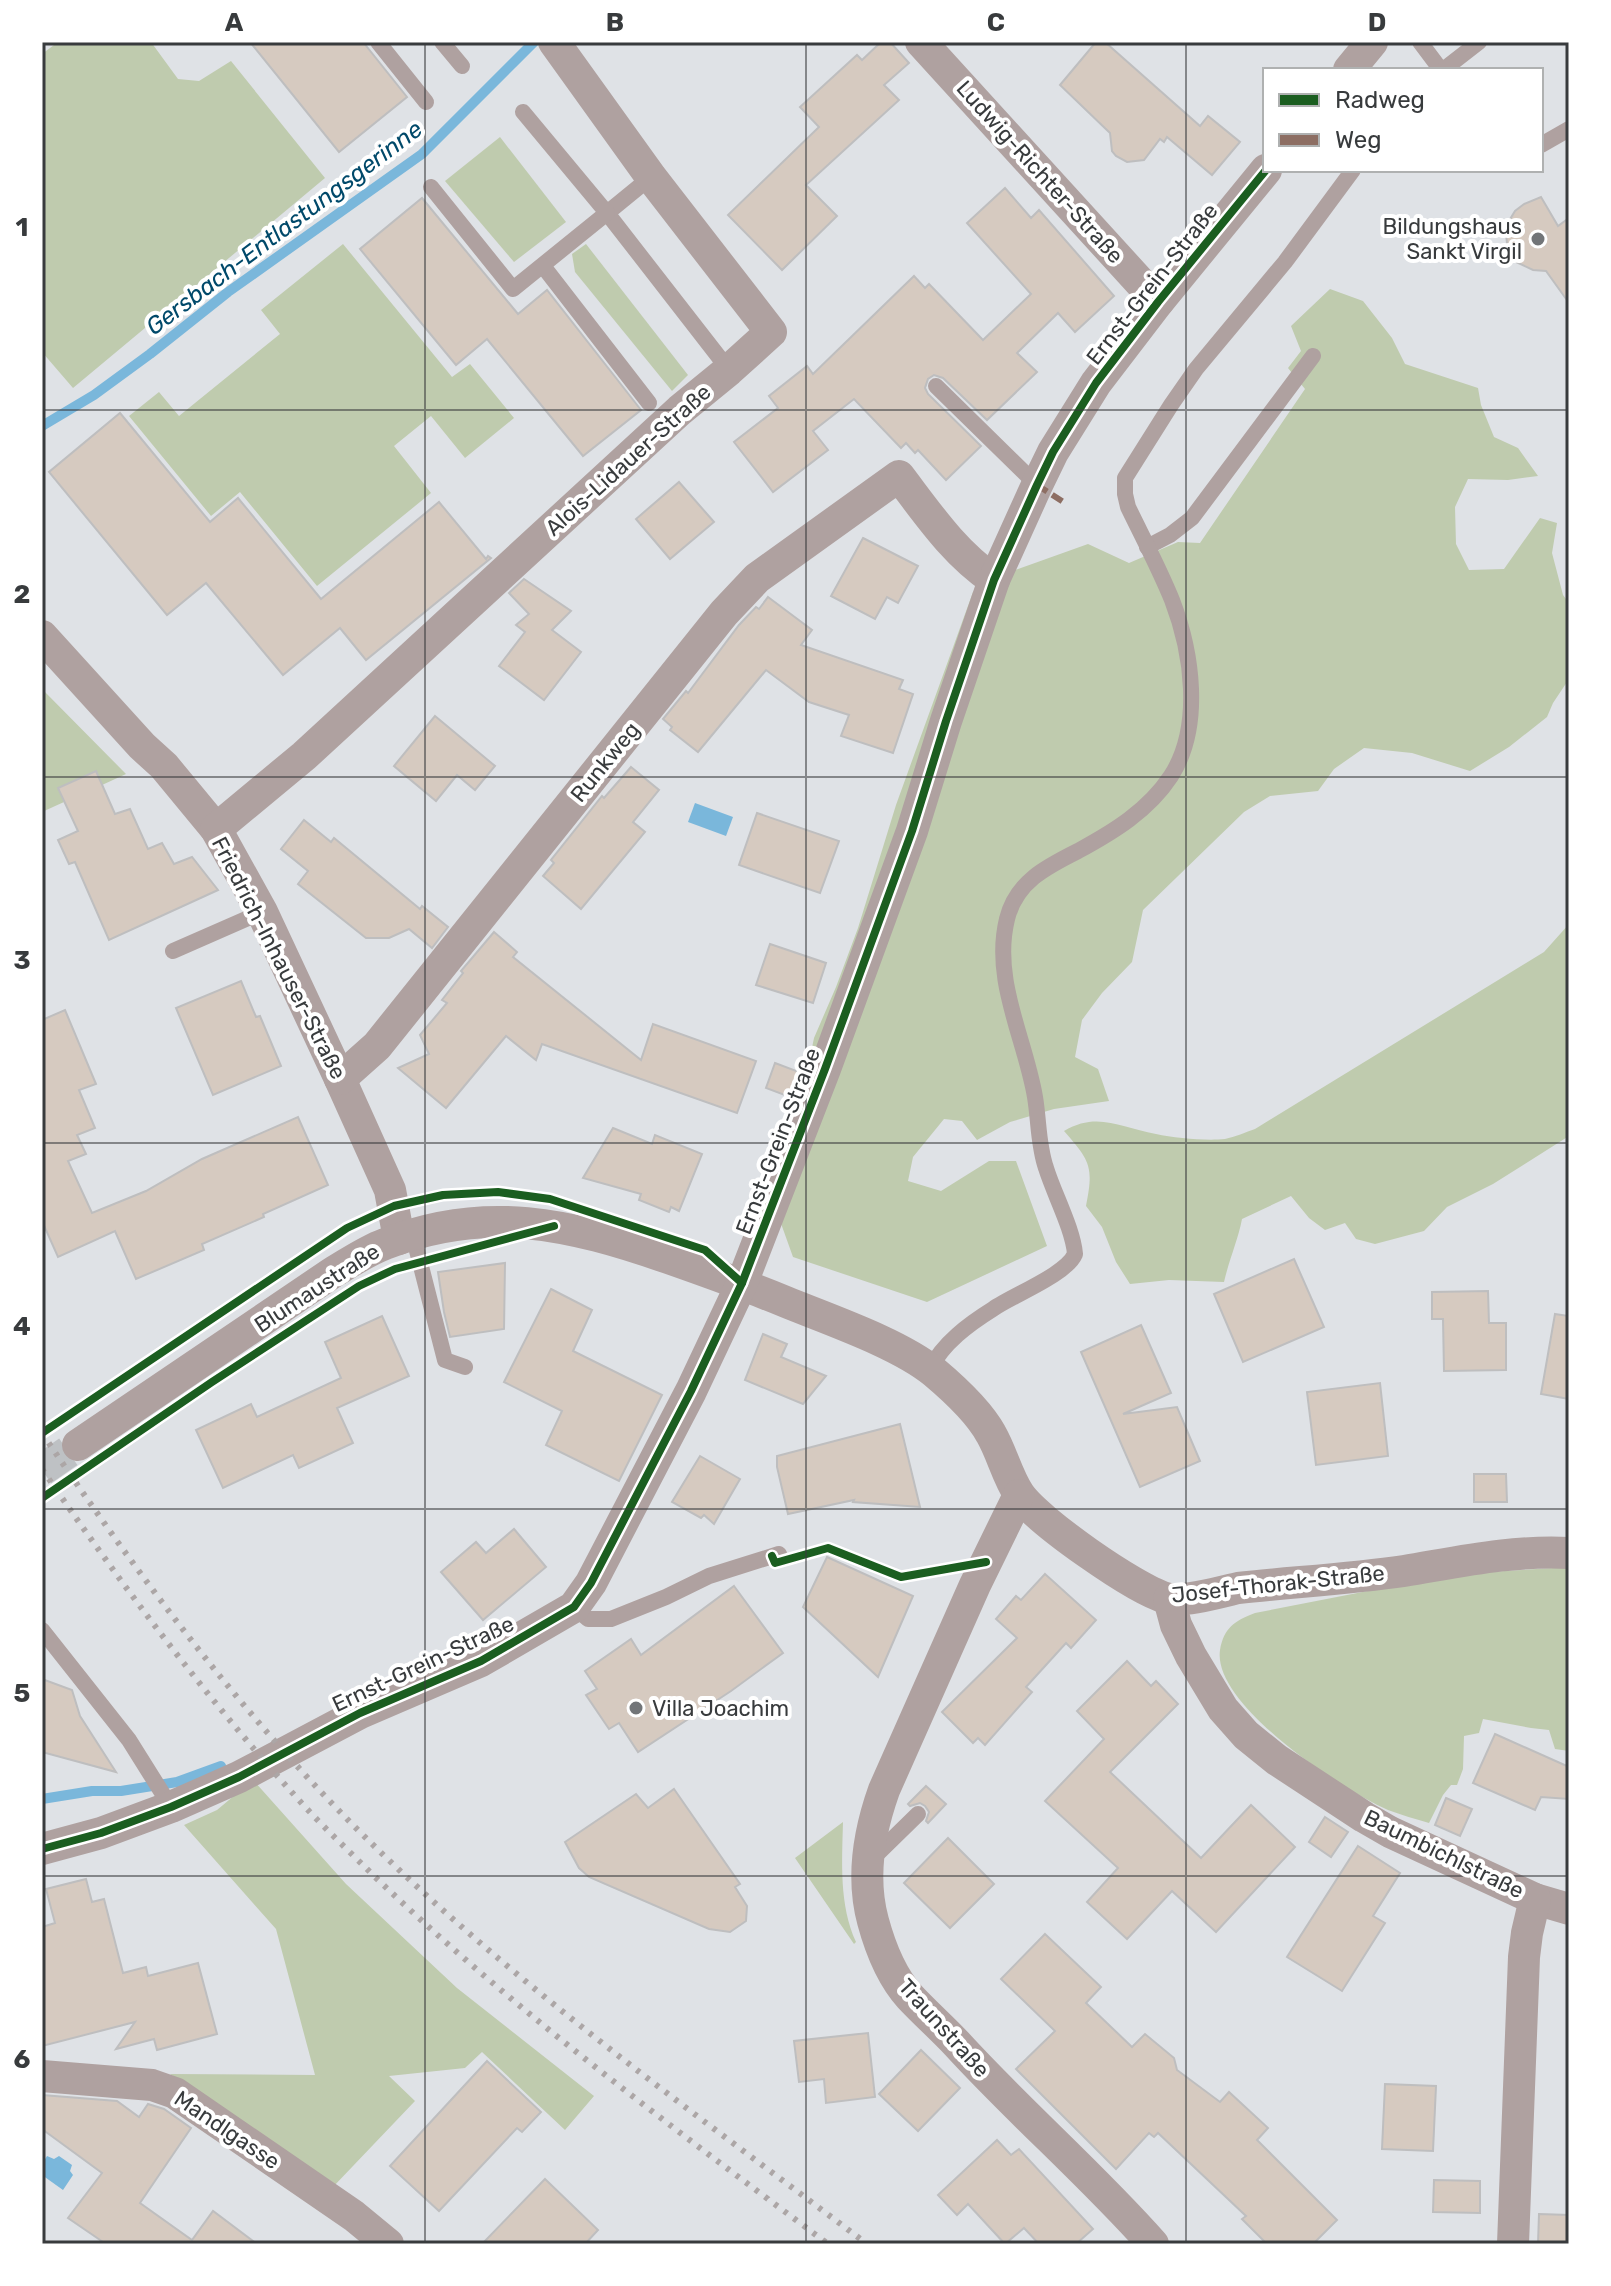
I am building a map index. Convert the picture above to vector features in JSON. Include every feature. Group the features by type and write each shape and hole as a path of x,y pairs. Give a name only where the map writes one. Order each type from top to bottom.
{"street":[{"name":"Ludwig-Richter-Straße","path":"921,42 1158,302"},
{"path":"1351,68 1372,42"},
{"name":"Alois-Lidauer-Straße","path":"216,829 304,756 680,410 771,332 651,177 559,49"},
{"name":"Ernst-Grein-Straße","path":"42,1849 101,1833 168,1803 239,1777 360,1713 481,1661 574,1607 591,1583 684,1404 742,1283 912,831 994,580 1037,485 1053,452 1096,383 1264,172"},
{"name":"Runkweg","path":"340,1079 377,1046 724,613 757,578 899,476 944,536 994,580"},
{"name":"Friedrich-Inhauser-Straße","path":"42,636 164,766 216,829 262,912 340,1079 390,1190 406,1237"},
{"name":"Blumaustraße","path":"78,1445 332,1273 371,1250 446,1226 519,1222 572,1229 630,1245 742,1283 890,1346 930,1369 953,1388 990,1432 1019,1495"},
{"name":"Josef-Thorak-Straße","path":"1019,1495 1064,1536 1143,1587 1169,1599 1238,1588 1404,1571 1480,1557 1569,1553"},
{"name":"Traunstraße","path":"1019,1495 975,1585 884,1790 874,1818 868,1863 869,1907 885,1955 903,1987 1019,2109 1126,2212 1153,2244"},
{"name":"Baumbichlstraße","path":"1169,1599 1176,1625 1191,1656 1223,1709 1246,1735 1277,1760 1364,1817 1420,1847 1535,1899 1569,1909"},
{"name":"Baumbichlstraße","path":"1513,2244 1524,1957 1535,1899"},
{"name":"Mandlgasse","path":"42,2076 152,2085 175,2093 354,2216 388,2244"}],"lane":[{"path":"378,42 426,102"},
{"path":"442,42 462,66"},
{"path":"1420,42 1451,67 1479,42"},
{"path":"523,112 607,213 729,370"},
{"path":"1543,144 1569,129"},
{"path":"930,1369 935,1358 955,1337 993,1308 1057,1272 1075,1254 1041,1152 1035,1094 1007,990 1004,940 1009,910 1022,887 1040,871 1113,832 1137,814 1172,774 1189,724 1190,688 1183,637 1172,601 1128,507 1124,484 1128,471 1196,369 1285,262 1352,172"},
{"path":"431,187 513,289 651,177"},
{"path":"543,266 649,403"},
{"path":"1147,547 1192,518 1313,356"},
{"path":"936,386 1037,485"},
{"path":"173,951 262,912"},
{"path":"406,1237 419,1263 445,1360 465,1367"},
{"path":"574,1607 588,1619 611,1619 709,1576 779,1554"},
{"path":"42,1630 129,1740 168,1803"},
{"path":"868,1863 918,1814"}],"green space":[{"path":"58,42 151,42 178,79 199,81 231,61 325,178 73,388 42,352 42,54"},
{"path":"500,137 566,222 514,262 445,181"},
{"path":"343,244 452,377 470,364 514,418 465,458 431,416 394,446 431,493 317,586 240,492 211,516 129,416 159,392 179,416 280,334 261,310"},
{"path":"586,244 688,375 672,391 575,272 572,254"},
{"path":"1330,289 1363,301 1392,338 1405,364 1478,388 1481,405 1494,437 1518,448 1538,476 1508,480 1468,479 1455,507 1456,544 1469,570 1504,569 1540,518 1557,523 1552,553 1563,595 1569,603 1569,679 1547,717 1509,747 1470,771 1412,753 1364,748 1334,769 1318,791 1270,796 1244,812 1143,910 1132,962 1102,993 1082,1020 1075,1057 1098,1069 1109,1101 1054,1109 1010,1122 977,1140 962,1121 944,1119 913,1157 908,1181 941,1191 989,1161 1016,1161 1047,1246 927,1302 793,1257 764,1176 778,1139 802,1096 814,1038 858,928 896,805 973,592 1015,570 1088,544 1129,563 1178,542 1200,543 1305,389 1288,368 1301,351 1291,326"},
{"path":"42,689 126,774 102,785 95,771 58,788 64,802 42,812"},
{"path":"1569,924 1569,1136 1493,1184 1447,1207 1424,1231 1375,1244 1356,1239 1345,1223 1325,1230 1309,1218 1291,1196 1242,1219 1224,1282 1169,1280 1130,1284 1116,1262 1102,1227 1086,1206 1090,1182 1088,1165 1064,1131 1076,1125 1099,1122 1209,1140 1225,1139 1255,1129 1544,952"},
{"path":"1569,1567 1569,1751 1555,1749 1549,1730 1483,1719 1479,1733 1464,1736 1463,1769 1457,1785 1451,1785 1443,1795 1429,1823 1388,1810 1313,1766 1258,1720 1237,1696 1223,1672 1220,1650 1224,1636 1236,1622 1255,1613 1455,1574"},
{"path":"253,1780 346,1884 457,1988 594,2096 565,2130 482,2052 465,2068 389,2076 415,2101 332,2188 170,2074 315,2075 276,1929 184,1825 217,1810"},
{"path":"843,1822 843,1883 854,1944 795,1858"}],"water":[{"path":"695,803 733,817 726,836 688,822"},
{"path":"47,2156 54,2159 59,2156 72,2165 70,2171 73,2175 63,2190 42,2175 42,2164"}],"building":[{"path":"250,42 363,42 407,97 339,152"},
{"path":"881,42 890,42 909,63 884,85 899,100 806,185 837,216 782,270 728,215 819,127 800,107 857,55 862,60"},
{"path":"1096,42 1105,42 1200,126 1208,116 1240,142 1212,175 1167,137 1164,142 1160,139 1144,160 1127,162 1116,156 1112,151 1110,133 1060,85"},
{"path":"1005,188 1031,218 1039,210 1114,296 1075,332 1058,313 1017,353 1037,372 987,420 943,378 934,375 928,379 925,388 928,394 981,446 946,480 918,450 915,453 906,443 901,448 854,399 813,431 828,450 773,492 734,442 778,408 769,396 807,366 813,374 914,276 925,288 929,284 983,340 1031,294 967,223"},
{"name":"Bildungshaus Sankt Virgil","path":"1541,197 1558,226 1569,218 1569,303 1546,271 1533,270 1516,262 1507,243 1509,221 1515,211"},
{"path":"422,198 518,314 547,290 641,410 583,456 487,339 456,365 360,249"},
{"path":"120,413 210,522 238,498 321,599 439,502 486,559 488,556 491,558 366,660 340,628 283,675 206,583 167,615 49,472"},
{"path":"679,482 714,522 670,559 636,519"},
{"path":"863,538 918,566 898,603 887,597 875,619 831,596"},
{"path":"524,579 571,611 552,630 581,652 544,700 499,666 525,632 516,625 529,614 509,593"},
{"path":"768,597 812,630 801,645 903,680 899,689 913,694 893,753 841,736 849,715 809,702 766,670 698,752 670,730 672,727 663,719 686,691 688,693 739,625"},
{"path":"435,716 495,766 475,790 457,775 436,801 394,766"},
{"path":"631,767 659,790 633,822 645,832 581,909 543,876 554,863 551,860 602,796 604,798"},
{"path":"96,771 115,814 130,809 148,849 162,843 174,864 192,857 218,890 109,940 75,862 69,864 58,840 78,831 58,788"},
{"path":"757,813 839,841 820,893 739,865"},
{"path":"304,820 331,842 334,838 420,909 422,906 448,927 432,948 409,929 389,938 366,938 298,884 308,871 281,849"},
{"path":"494,932 517,952 513,957 641,1060 653,1024 756,1061 737,1113 542,1044 536,1060 506,1036 446,1108 398,1068 429,1054 420,1035 447,1003 442,1000 463,973 461,971"},
{"path":"770,944 826,963 813,1003 756,985"},
{"path":"241,981 281,1066 213,1095 176,1008"},
{"path":"65,1010 96,1084 79,1090 95,1128 77,1135 86,1154 68,1161 92,1213 146,1191 202,1159 298,1117 328,1185 202,1244 204,1250 136,1279 115,1231 58,1257 42,1221 42,1020"},
{"path":"775,1063 799,1072 790,1097 766,1088"},
{"path":"613,1128 652,1144 655,1135 702,1154 679,1211 671,1207 669,1212 639,1200 641,1194 583,1178"},
{"path":"1294,1259 1324,1327 1243,1362 1214,1294"},
{"path":"505,1263 504,1329 450,1337 438,1272"},
{"path":"551,1289 592,1310 573,1351 662,1395 619,1481 546,1445 562,1411 504,1382"},
{"path":"1488,1291 1489,1323 1506,1323 1506,1370 1444,1371 1443,1319 1432,1319 1432,1292"},
{"path":"1555,1314 1569,1316 1569,1399 1541,1394"},
{"path":"382,1316 409,1376 337,1408 353,1443 299,1468 293,1455 223,1488 196,1430 251,1404 257,1417 341,1378 325,1342"},
{"path":"1141,1325 1171,1393 1123,1414 1177,1407 1200,1461 1140,1487 1081,1352"},
{"path":"763,1334 787,1344 781,1357 826,1376 803,1404 745,1380"},
{"path":"1380,1383 1388,1456 1316,1465 1307,1392"},
{"path":"900,1424 920,1507 854,1500 788,1514 777,1456"},
{"path":"700,1456 740,1479 714,1524 704,1515 701,1518 672,1502"},
{"path":"1474,1474 1506,1474 1507,1502 1474,1502"},
{"path":"514,1529 546,1567 483,1620 441,1572 476,1542 486,1553"},
{"path":"827,1557 913,1596 878,1677 803,1607"},
{"path":"1045,1574 1096,1620 1071,1648 1066,1643 1026,1687 1032,1692 985,1745 978,1738 973,1743 942,1712 1017,1638 996,1619 1016,1596 1021,1600"},
{"path":"734,1586 783,1653 638,1752 619,1723 609,1729 586,1695 597,1689 585,1671 631,1639 641,1655"},
{"path":"1127,1661 1151,1686 1156,1681 1178,1704 1110,1772 1201,1858 1251,1805 1295,1847 1216,1932 1172,1891 1127,1939 1087,1902 1118,1868 1045,1801 1104,1739 1077,1711"},
{"path":"42,1679 72,1690 80,1716 116,1772 42,1752"},
{"path":"1495,1734 1569,1767 1569,1799 1541,1797 1535,1810 1473,1783"},
{"path":"926,1786 946,1804 928,1823 929,1812 925,1806 908,1804"},
{"path":"674,1789 740,1884 735,1887 747,1906 746,1921 730,1932 709,1929 589,1877 579,1868 565,1842 636,1794 648,1808"},
{"path":"1446,1798 1472,1809 1460,1836 1435,1825"},
{"path":"1325,1817 1348,1832 1331,1857 1309,1842"},
{"path":"948,1838 994,1884 950,1928 904,1883"},
{"path":"1358,1846 1400,1873 1373,1916 1385,1923 1342,1991 1287,1957"},
{"path":"86,1879 92,1902 104,1899 123,1973 146,1967 148,1976 198,1963 217,2034 157,2050 154,2039 116,2049 135,2022 42,2046 42,1927 55,1923 46,1889"},
{"path":"1045,1934 1101,1987 1086,2003 1132,2047 1145,2034 1174,2058 1177,2070 1220,2102 1229,2092 1268,2128 1257,2140 1337,2220 1313,2244 1267,2244 1242,2219 1246,2216 1158,2133 1154,2137 1149,2133 1116,2169 1016,2069 1055,2031 1001,1979"},
{"path":"868,2033 875,2097 826,2103 824,2079 799,2082 794,2041"},
{"path":"921,2050 960,2088 918,2131 879,2094"},
{"path":"487,2061 541,2112 522,2132 517,2128 439,2211 390,2166"},
{"path":"1385,2084 1436,2086 1433,2151 1382,2149"},
{"path":"42,2095 117,2101 139,2117 148,2104 164,2109 191,2128 140,2203 192,2240 213,2211 257,2244 106,2244 68,2218 102,2173 42,2129"},
{"path":"997,2140 1011,2155 1019,2149 1093,2229 1076,2244 1039,2244 1024,2228 1005,2244 968,2204 957,2215 938,2195"},
{"path":"545,2179 598,2230 585,2244 482,2244"},
{"path":"1434,2180 1480,2181 1480,2213 1433,2212"},
{"path":"1539,2214 1569,2215 1569,2244 1538,2244"}],"waterway":[{"name":"Gersbach-Entlastungsgerinne","path":"42,426 94,395 228,292 422,154 534,42"},
{"path":"42,1799 177,1782 221,1766"}],"tunnel":[{"path":"42,1470 78,1445"}],"railway":[{"path":"42,1433 113,1536 188,1636 268,1733 353,1825 413,1883 538,1992 867,2244"},
{"path":"42,1469 132,1596 196,1679 306,1808 373,1875 538,2021 828,2244"}],"marked path":[{"path":"1037,485 1065,503"}],"cycle path":[{"path":"42,1849 101,1833 239,1777 360,1713 481,1661 574,1607 591,1583 691,1391 742,1283 912,831 994,580 1037,485 1053,452 1096,383 1264,172"},
{"path":"42,1433 347,1228 394,1206 443,1195 498,1192 550,1199 705,1250 742,1283"},
{"path":"42,1498 359,1286 395,1269 554,1226"},
{"path":"772,1556 775,1563 828,1548 901,1577 986,1562"}],"place":[{"name":"Bildungshaus Sankt Virgil","path":"1538,239"},
{"name":"Villa Joachim","path":"636,1708"}]}
